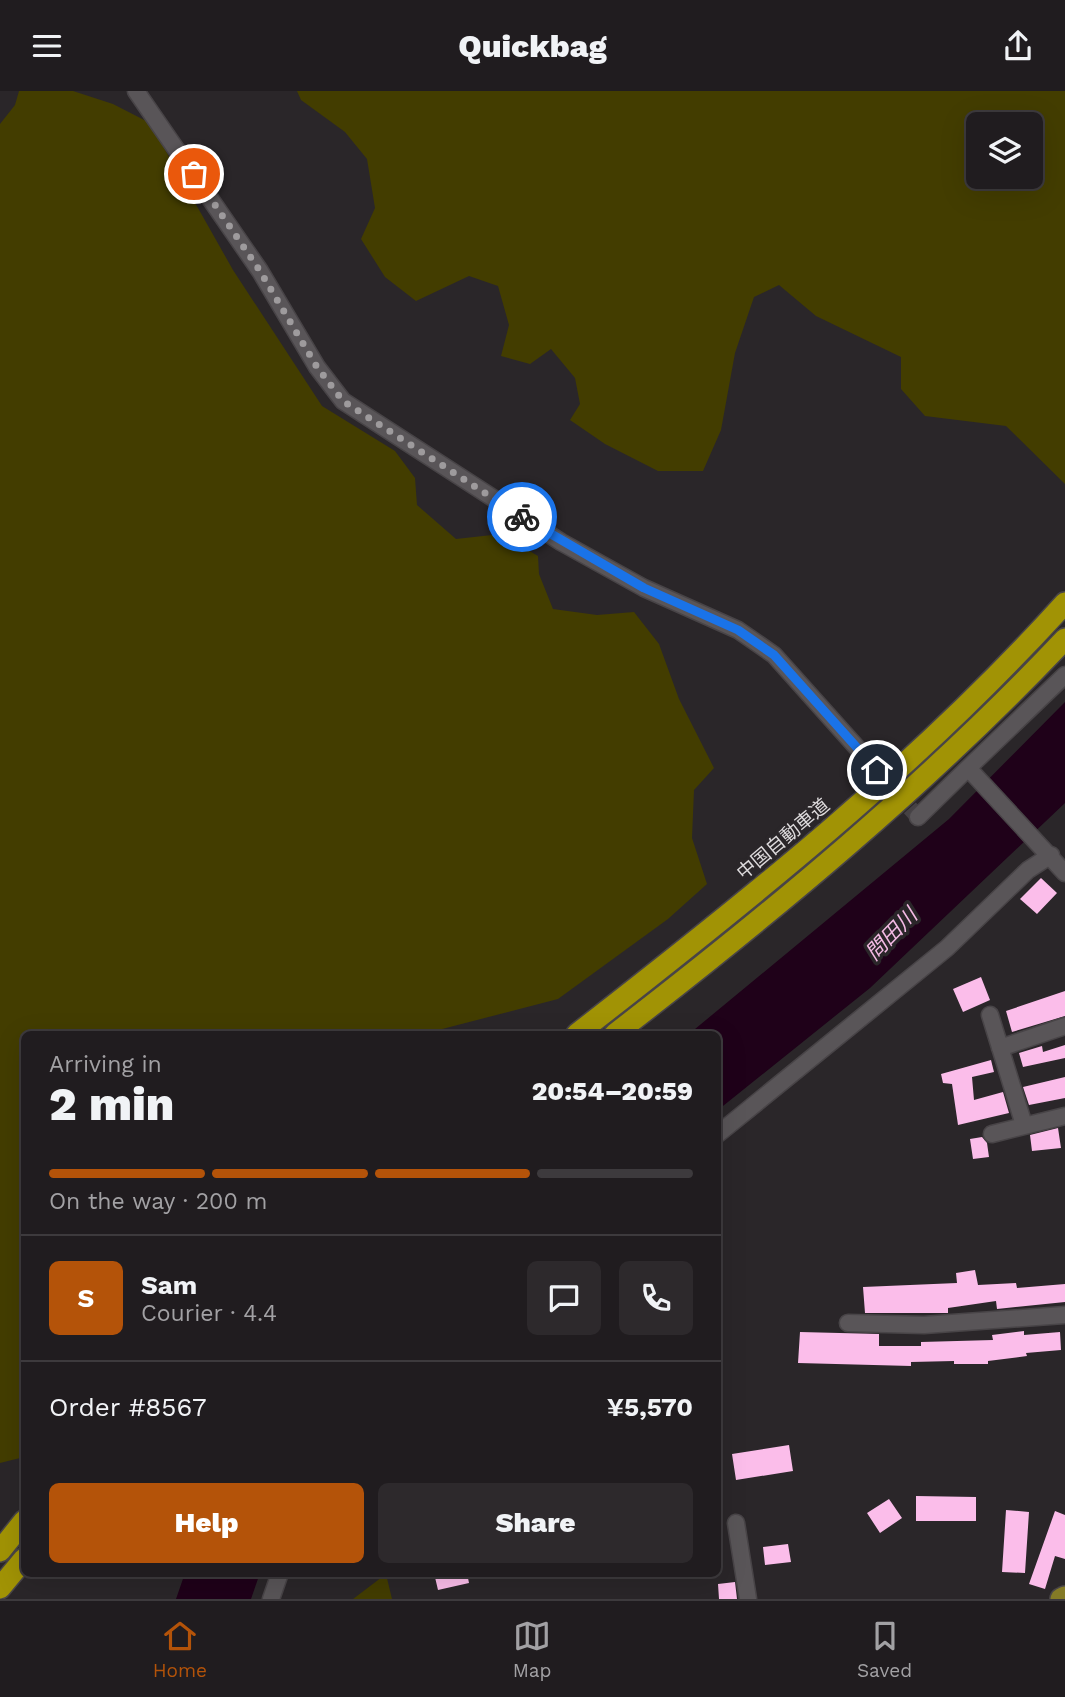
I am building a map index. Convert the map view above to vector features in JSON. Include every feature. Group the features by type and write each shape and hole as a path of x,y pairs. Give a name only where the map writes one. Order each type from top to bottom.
{"highway":[{"name":"中国自動車道","path":"581,1031 722,920 867,797 982,689 1065,603"},
{"path":"619,1031 843,849 998,707 1065,639"},
{"path":"0,1551 21,1525"},
{"path":"0,1588 21,1563"}],"street":[{"path":"136,91 260,271 317,367 343,401 561,542 644,588 738,630 765,649 877,770"},
{"path":"919,817 973,773 1065,675"},
{"path":"973,773 1065,873"},
{"path":"721,1132 947,949 1028,870 1051,855"},
{"path":"990,1015 1024,1125"},
{"path":"1000,1048 1065,1026"},
{"path":"992,1134 1065,1116"},
{"path":"848,1323 923,1325 1065,1315"},
{"path":"736,1523 748,1599"},
{"path":"271,1599 279,1577"}],"shaded area":[{"path":"19,91 73,91 113,104 150,123 233,270 322,406 395,451 415,478 417,505 456,539 501,534 538,556 539,574 553,609 597,615 634,612 659,644 679,699 714,768 694,790 692,838 707,884 668,919 558,999 435,1031 21,1031 21,1458 0,1463 0,124 15,105"},
{"path":"297,91 1065,91 1065,484 1006,426 925,416 901,389 901,357 816,316 779,285 754,297 735,353 721,430 703,471 658,471 605,444 570,420 580,404 575,378 551,349 530,364 501,356 509,325 498,286 469,276 416,301 385,277 361,239 375,208 367,159 345,132 301,100"},
{"path":"382,1577 387,1577 392,1599 353,1599"}],"water":[{"name":"問田川","path":"1065,702 1065,803 870,988 721,1108 721,1031 693,1031 949,819"},
{"path":"184,1577 259,1577 251,1599 176,1599"}],"building":[{"path":"1041,878 1057,893 1037,914 1020,899"},
{"path":"981,977 990,1000 963,1012 953,989"},
{"path":"1065,991 1065,1016 1012,1032 1006,1011"},
{"path":"1065,1045 1065,1058 1023,1067 1019,1053 1042,1046 1043,1052"},
{"path":"991,1060 994,1072 972,1077 974,1100 1003,1092 1009,1113 958,1125 952,1084 943,1083 941,1074"},
{"path":"1065,1077 1065,1098 1029,1105 1023,1087"},
{"path":"1058,1128 1061,1148 1032,1151 1030,1135"},
{"path":"982,1137 987,1143 989,1157 973,1159 970,1139"},
{"path":"975,1270 978,1285 1016,1283 1017,1288 1065,1284 1065,1302 997,1309 996,1301 948,1308 948,1313 865,1313 863,1287 957,1283 956,1273"},
{"path":"1024,1331 1024,1335 1060,1332 1061,1350 1026,1353 1027,1356 988,1361 988,1364 954,1364 954,1361 911,1362 911,1366 798,1363 800,1332 879,1334 879,1346 921,1346 921,1342 993,1340 992,1335"},
{"path":"789,1445 793,1471 736,1480 732,1454"},
{"path":"916,1496 976,1497 976,1521 916,1521"},
{"path":"889,1499 902,1518 880,1533 867,1513"},
{"path":"1006,1510 1029,1512 1025,1573 1002,1572"},
{"path":"1055,1511 1065,1515 1065,1559 1055,1556 1045,1589 1029,1584"},
{"path":"788,1544 791,1562 765,1565 763,1547"},
{"path":"435,1577 468,1577 469,1583 438,1590"},
{"path":"735,1582 737,1599 719,1599 718,1584"}],"tunnel":[{"path":"878,772 918,817"}],"way so far":[{"path":"194,174 260,271 317,367 343,401 522,517"}],"route":[{"path":"522,517 644,588 738,630 774,655 877,770"}]}
